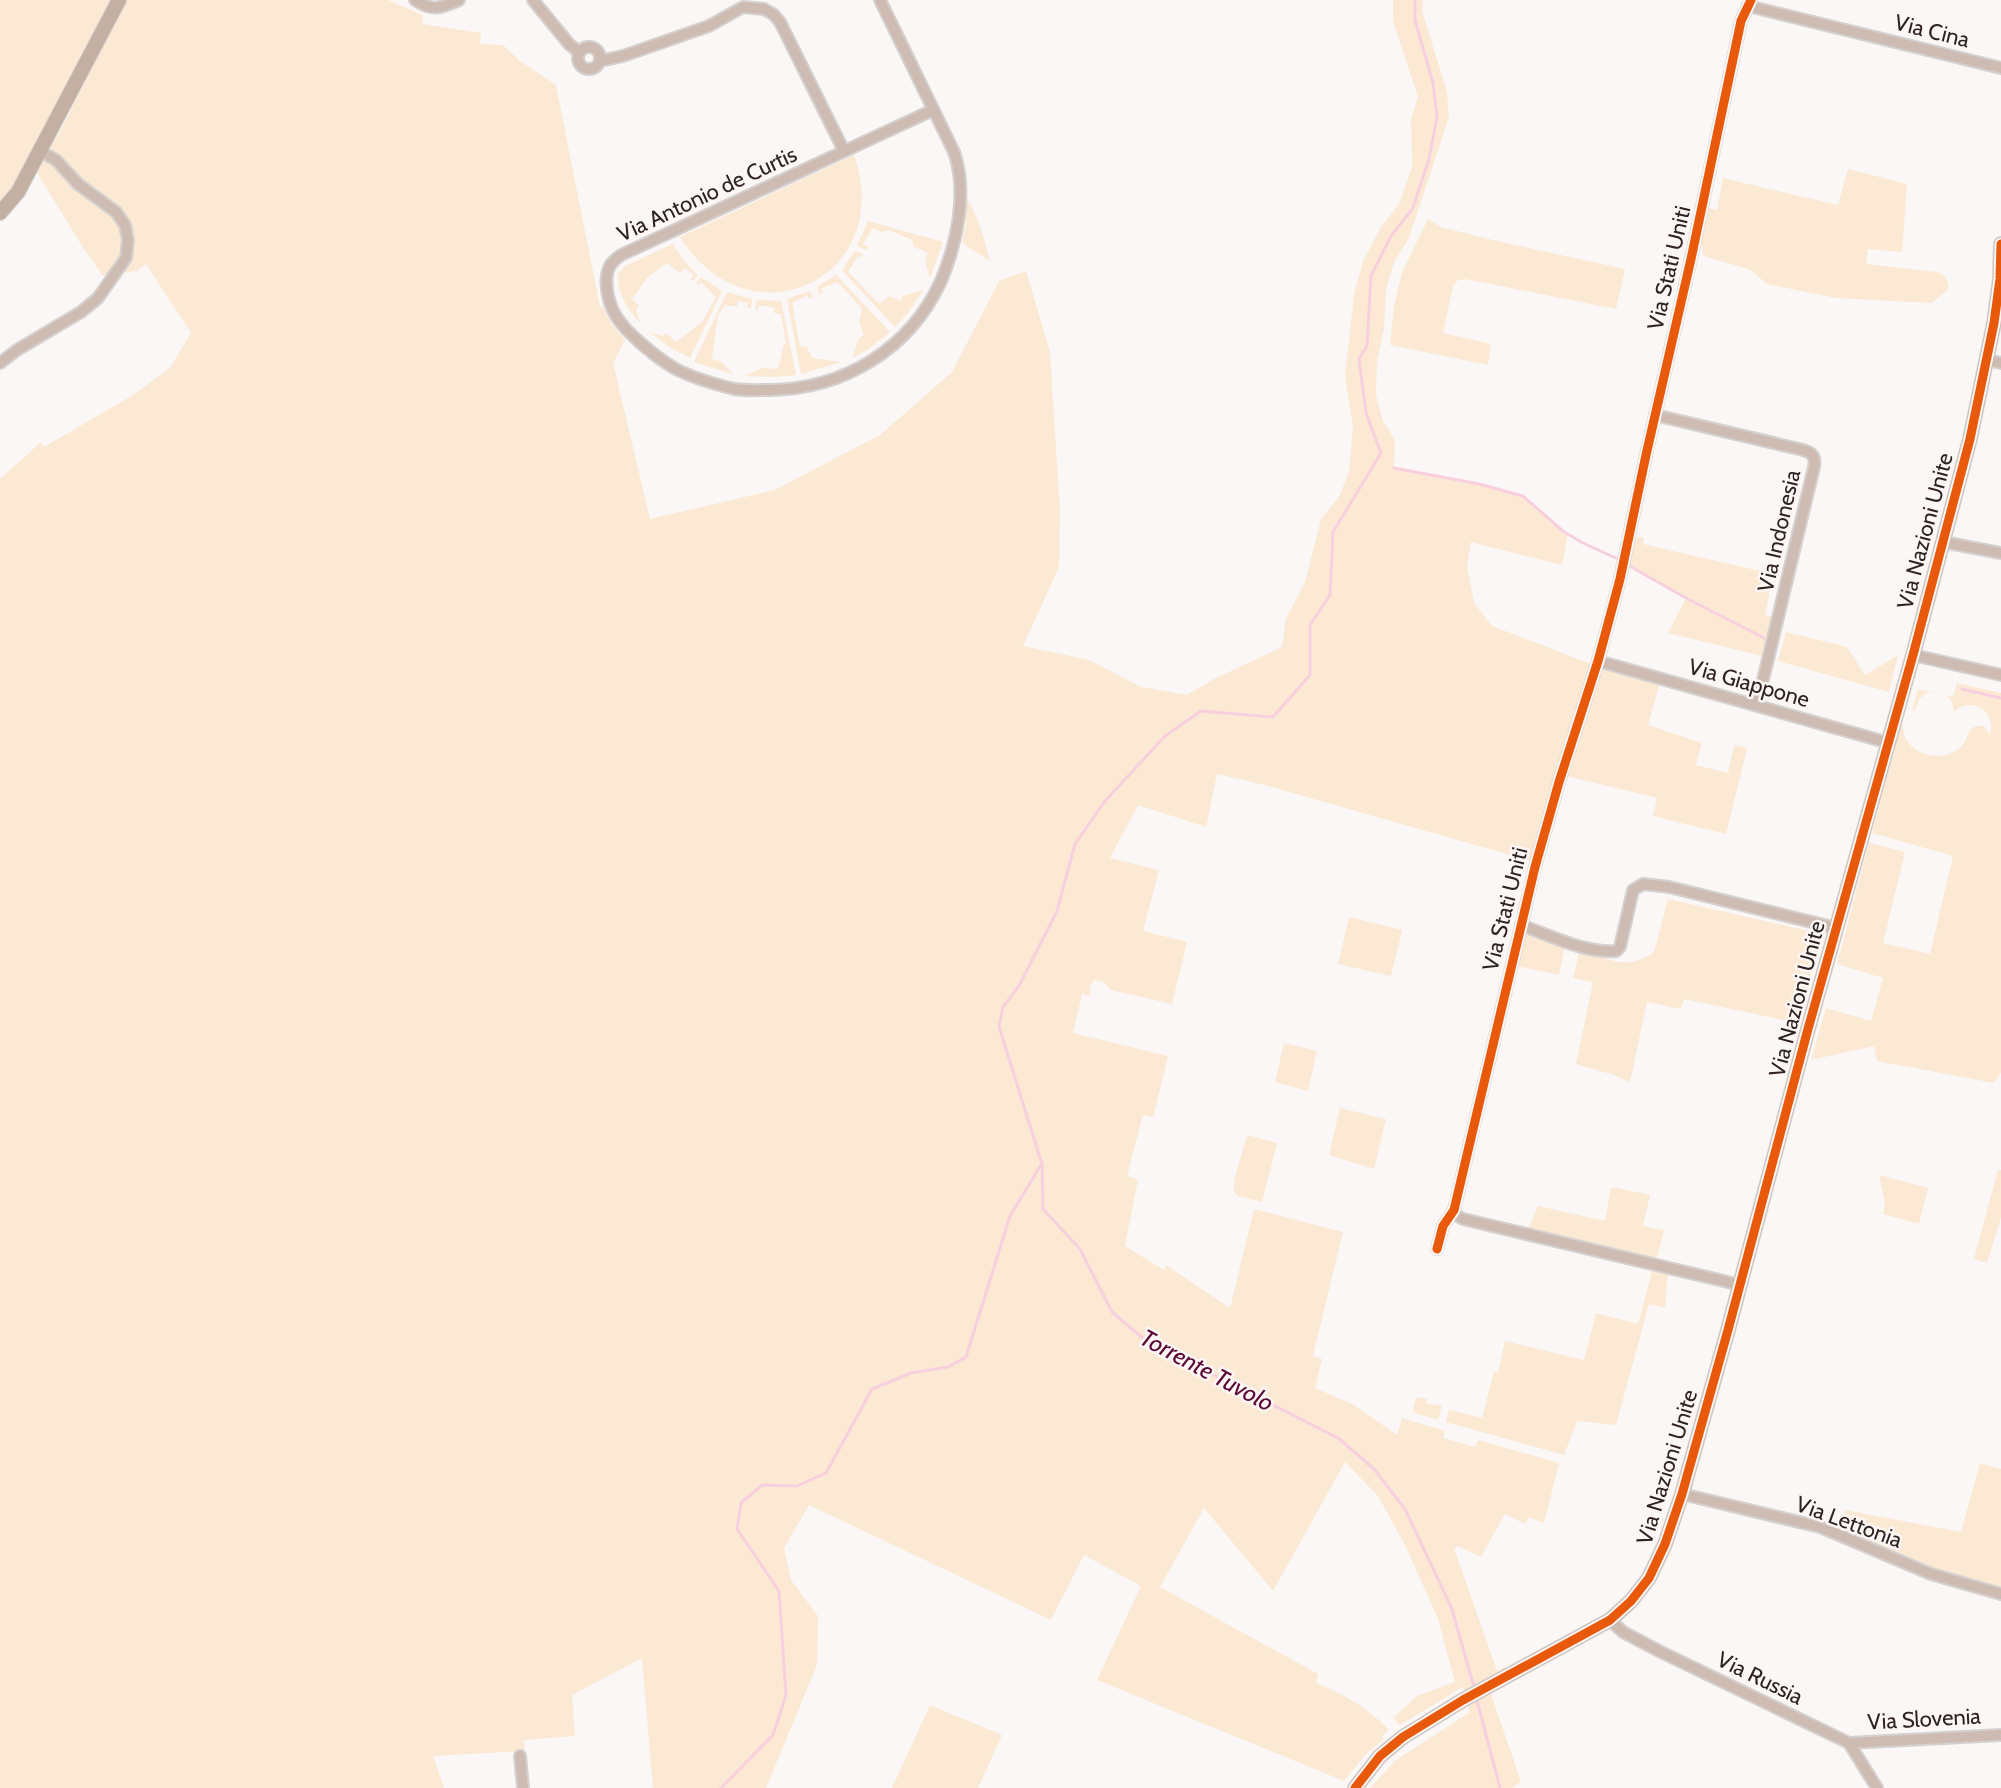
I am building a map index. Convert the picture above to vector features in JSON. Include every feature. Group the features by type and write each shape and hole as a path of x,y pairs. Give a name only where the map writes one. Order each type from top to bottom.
{"street":[{"path":"0,213 18,192 119,0"},
{"path":"415,0 426,8 436,8 459,0"},
{"path":"533,0 569,44 579,52"},
{"name":"Via Antonio de Curtis","path":"880,0 933,110 959,166 958,218 954,240 947,267 927,307 900,339 867,365 818,385 800,389 736,389 705,381 673,367 639,341 616,317 610,301 607,275 611,264 621,255 933,110"},
{"name":"Via Cina","path":"1750,3 2001,68"},
{"name":"Via Stati Uniti","path":"1437,1249 1443,1226 1454,1210 1521,925 1559,782 1598,661 1620,579 1741,21 1750,3"},
{"path":"600,60 599,54 591,48 584,48 579,52 578,62 585,69 594,68 600,60 623,56 709,26 743,7 764,9 780,22 844,151"},
{"path":"0,363 16,350 81,312 98,298 126,258 128,240 125,225 116,212 78,184 56,160 40,151"},
{"name":"Via Nazioni Unite","path":"1355,1788 1380,1756 1403,1737 1463,1700 1610,1620 1631,1601 1649,1578 1665,1544 1682,1494 1836,928 1914,655 1970,439 1987,360 2000,279 2001,244"},
{"path":"1987,360 2001,363"},
{"name":"Via Indonesia","path":"1655,415 1803,450 1814,456 1814,468 1757,705"},
{"path":"1942,542 2001,553"},
{"path":"1914,655 2001,675"},
{"name":"Via Giappone","path":"1598,661 1889,743"},
{"path":"1521,925 1582,947 1616,951 1620,947 1633,890 1643,884 1679,890 1836,928"},
{"path":"1454,1210 1456,1215 1463,1219 1732,1283 1739,1287"},
{"path":"1443,1226 1463,1219"},
{"name":"Via Lettonia","path":"1682,1494 1820,1527 1931,1574 2001,1594"},
{"name":"Via Russia","path":"1610,1620 1623,1632 1659,1652 1849,1743"},
{"name":"Via Slovenia","path":"1849,1743 2001,1735"},
{"path":"1849,1743 1877,1788"},
{"path":"520,1756 523,1788"}],"shaded area":[{"path":"0,0 114,0 12,192 0,206"},
{"path":"126,0 388,0 423,15 422,24 481,33 480,44 503,45 520,61 556,85 600,307 603,307 612,325 625,340 613,363 650,519 775,490 880,435 952,372 999,281 1026,271 1050,352 1060,512 1059,567 1023,646 1089,660 1141,687 1187,695 1214,679 1282,647 1286,619 1305,582 1321,519 1339,497 1349,472 1353,427 1345,375 1354,295 1363,261 1381,227 1399,204 1412,167 1411,119 1418,97 1393,21 1393,0 1423,0 1422,11 1447,92 1449,117 1409,238 1394,262 1386,289 1384,329 1377,361 1376,395 1383,421 1395,440 1394,468 1479,484 1523,496 1568,534 1562,565 1471,542 1467,566 1474,603 1492,626 1591,664 1531,861 1265,785 1217,774 1206,827 1138,805 1110,858 1159,870 1143,931 1187,942 1172,1004 1111,990 1102,981 1094,980 1090,987 1090,996 1082,994 1073,1033 1168,1056 1153,1117 1143,1115 1127,1176 1138,1180 1125,1246 1164,1270 1166,1265 1230,1308 1254,1209 1343,1232 1313,1356 1322,1359 1315,1388 1354,1405 1397,1435 1402,1418 1445,1431 1443,1438 1475,1447 1478,1440 1559,1463 1544,1523 1529,1517 1525,1524 1505,1514 1481,1557 1458,1546 1454,1548 1497,1671 1505,1667 1507,1671 1483,1682 1486,1696 1491,1694 1521,1782 1512,1788 1370,1788 1396,1760 1470,1712 1463,1687 1400,1725 1393,1718 1417,1696 1455,1682 1438,1619 1405,1545 1378,1496 1345,1462 1273,1591 1204,1508 1160,1587 1318,1674 1316,1683 1355,1702 1389,1730 1382,1736 1384,1739 1366,1754 1344,1781 1097,1680 1141,1586 1084,1555 1051,1620 809,1505 784,1548 791,1580 818,1616 817,1665 766,1788 653,1788 642,1658 572,1695 575,1736 524,1740 525,1751 433,1756 444,1788 0,1788 0,479 41,442 44,447 133,395 170,368 191,333 146,264 137,271 103,276 36,171 61,130"},
{"path":"854,155 862,198 855,235 837,264 810,283 778,292 743,288 710,271 680,237"},
{"path":"1848,169 1907,184 1902,252 1868,249 1866,264 1942,274 1949,285 1948,289 1932,303 1836,298 1767,284 1751,270 1704,256 1701,242 1709,208 1717,210 1723,178 1838,205"},
{"path":"966,197 978,220 990,261 962,243 966,225"},
{"path":"1428,219 1441,227 1625,269 1616,309 1465,279 1458,280 1453,286 1443,333 1491,344 1488,365 1390,345 1394,306 1402,272"},
{"path":"868,221 943,242 930,278 925,261 928,253 914,247 912,240 889,230 882,232 873,228 863,244 868,247 866,250 857,246"},
{"path":"673,244 684,261 698,275 693,281 690,280 694,275 685,268 680,273 667,263 647,278 632,299 639,306 636,311 641,324 624,301 618,274 625,266"},
{"path":"855,251 863,254 862,257 858,256 848,272 879,304 890,296 901,301 903,296 924,289 895,327 842,270"},
{"path":"836,275 890,332 867,350 852,358 859,338 864,335 859,322 862,309 838,282 821,289 823,293 820,295 817,287"},
{"path":"701,277 722,291 690,358 649,332 663,336 666,333 676,342 702,322 716,297 701,282 699,285 696,283"},
{"path":"810,291 813,297 809,299 808,295 792,303 800,346 807,347 812,358 841,362 801,374 787,299"},
{"path":"727,292 752,299 751,308 747,308 748,303 738,301 737,307 725,305 718,315 712,359 722,362 733,374 694,362"},
{"path":"757,300 781,301 796,375 745,376 762,368 778,369 784,344 786,344 781,314 774,313 775,308 759,305 758,310 755,309"},
{"path":"1644,537 1643,544 1773,574 1765,615 1772,616 1762,656 1668,633 1686,598 1628,564 1632,540"},
{"path":"1786,632 1847,647 1865,675 1898,655 1889,692 1778,661"},
{"path":"1599,666 1660,682 1648,725 1702,743 1696,765 1728,773 1734,745 1747,748 1726,834 1653,816 1657,798 1567,776 1566,770"},
{"path":"1957,683 2001,693 2001,1072 1994,1083 1877,1061 1874,1046 1811,1060 1826,1008 1871,1021 1883,978 1837,964 1869,843 1905,852 1883,943 1930,954 1953,856 1872,833 1902,723 1905,737 1916,750 1939,756 1962,746 1975,726 1983,726 1990,734 1990,719 1981,708 1968,705 1954,712 1949,698 1941,694 1953,697"},
{"path":"1918,689 1941,694 1928,692 1919,699 1915,711 1912,711"},
{"path":"1668,899 1822,934 1798,1023 1684,999 1681,1009 1647,1002 1630,1082 1576,1064 1593,982 1573,978 1580,949 1618,962 1644,958 1654,952"},
{"path":"1349,917 1402,930 1391,976 1338,964"},
{"path":"1525,931 1565,946 1559,975 1517,966"},
{"path":"1284,1043 1317,1051 1308,1091 1275,1082"},
{"path":"1340,1108 1386,1119 1374,1169 1329,1155"},
{"path":"1247,1135 1277,1143 1262,1202 1238,1196 1234,1192 1234,1181"},
{"path":"1998,1170 2001,1170 2001,1217 1987,1263 1974,1259"},
{"path":"1879,1175 1928,1188 1919,1224 1883,1214 1885,1203"},
{"path":"1611,1187 1650,1195 1643,1226 1664,1230 1656,1262 1527,1231 1538,1206 1605,1221"},
{"path":"1653,1268 1668,1272 1665,1308 1649,1304 1616,1425 1577,1421 1564,1455 1446,1422 1449,1410 1482,1418 1494,1371 1498,1372 1505,1341 1584,1360 1596,1313 1638,1324"},
{"path":"1416,1397 1427,1399 1426,1403 1442,1406 1438,1420 1415,1413 1413,1410"},
{"path":"1980,1463 2001,1469 2001,1589 1905,1560 1868,1540 1834,1528 1845,1510 1961,1532"},
{"path":"930,1705 1002,1735 978,1788 892,1788"}],"waterway":[{"name":"Torrente Tuvolo","path":"1415,0 1415,20 1433,83 1437,117 1429,159 1413,208 1391,236 1371,276 1367,346 1359,359 1366,413 1381,453 1333,532 1330,595 1310,625 1310,675 1273,717 1201,711 1165,736 1105,801 1075,844 1057,911 1019,986 1003,1007 999,1027 1042,1164 1043,1209 1080,1249 1112,1312 1145,1340 1338,1438 1374,1469 1405,1509 1452,1609 1475,1691"},
{"path":"1394,468 1479,484 1523,496 1563,531 1620,560"},
{"path":"1626,564 1764,638"},
{"path":"1962,689 2001,698"},
{"path":"721,1788 773,1735 786,1695 779,1591 737,1529 741,1503 762,1485 797,1486 826,1473 872,1389 911,1373 948,1367 966,1357 1010,1216 1041,1165"},
{"name":"Torrente Tuvolo","path":"1476,1697 1500,1788"}],"cycle path":[{"path":"1437,1249 1443,1226 1454,1210 1535,867 1559,782 1598,661 1620,579 1741,21 1751,0"},
{"path":"1355,1788 1380,1756 1403,1737 1463,1700 1610,1620 1631,1601 1649,1578 1665,1544 1682,1494 1728,1330 1970,439 1994,323 2000,279 2001,244"}]}
